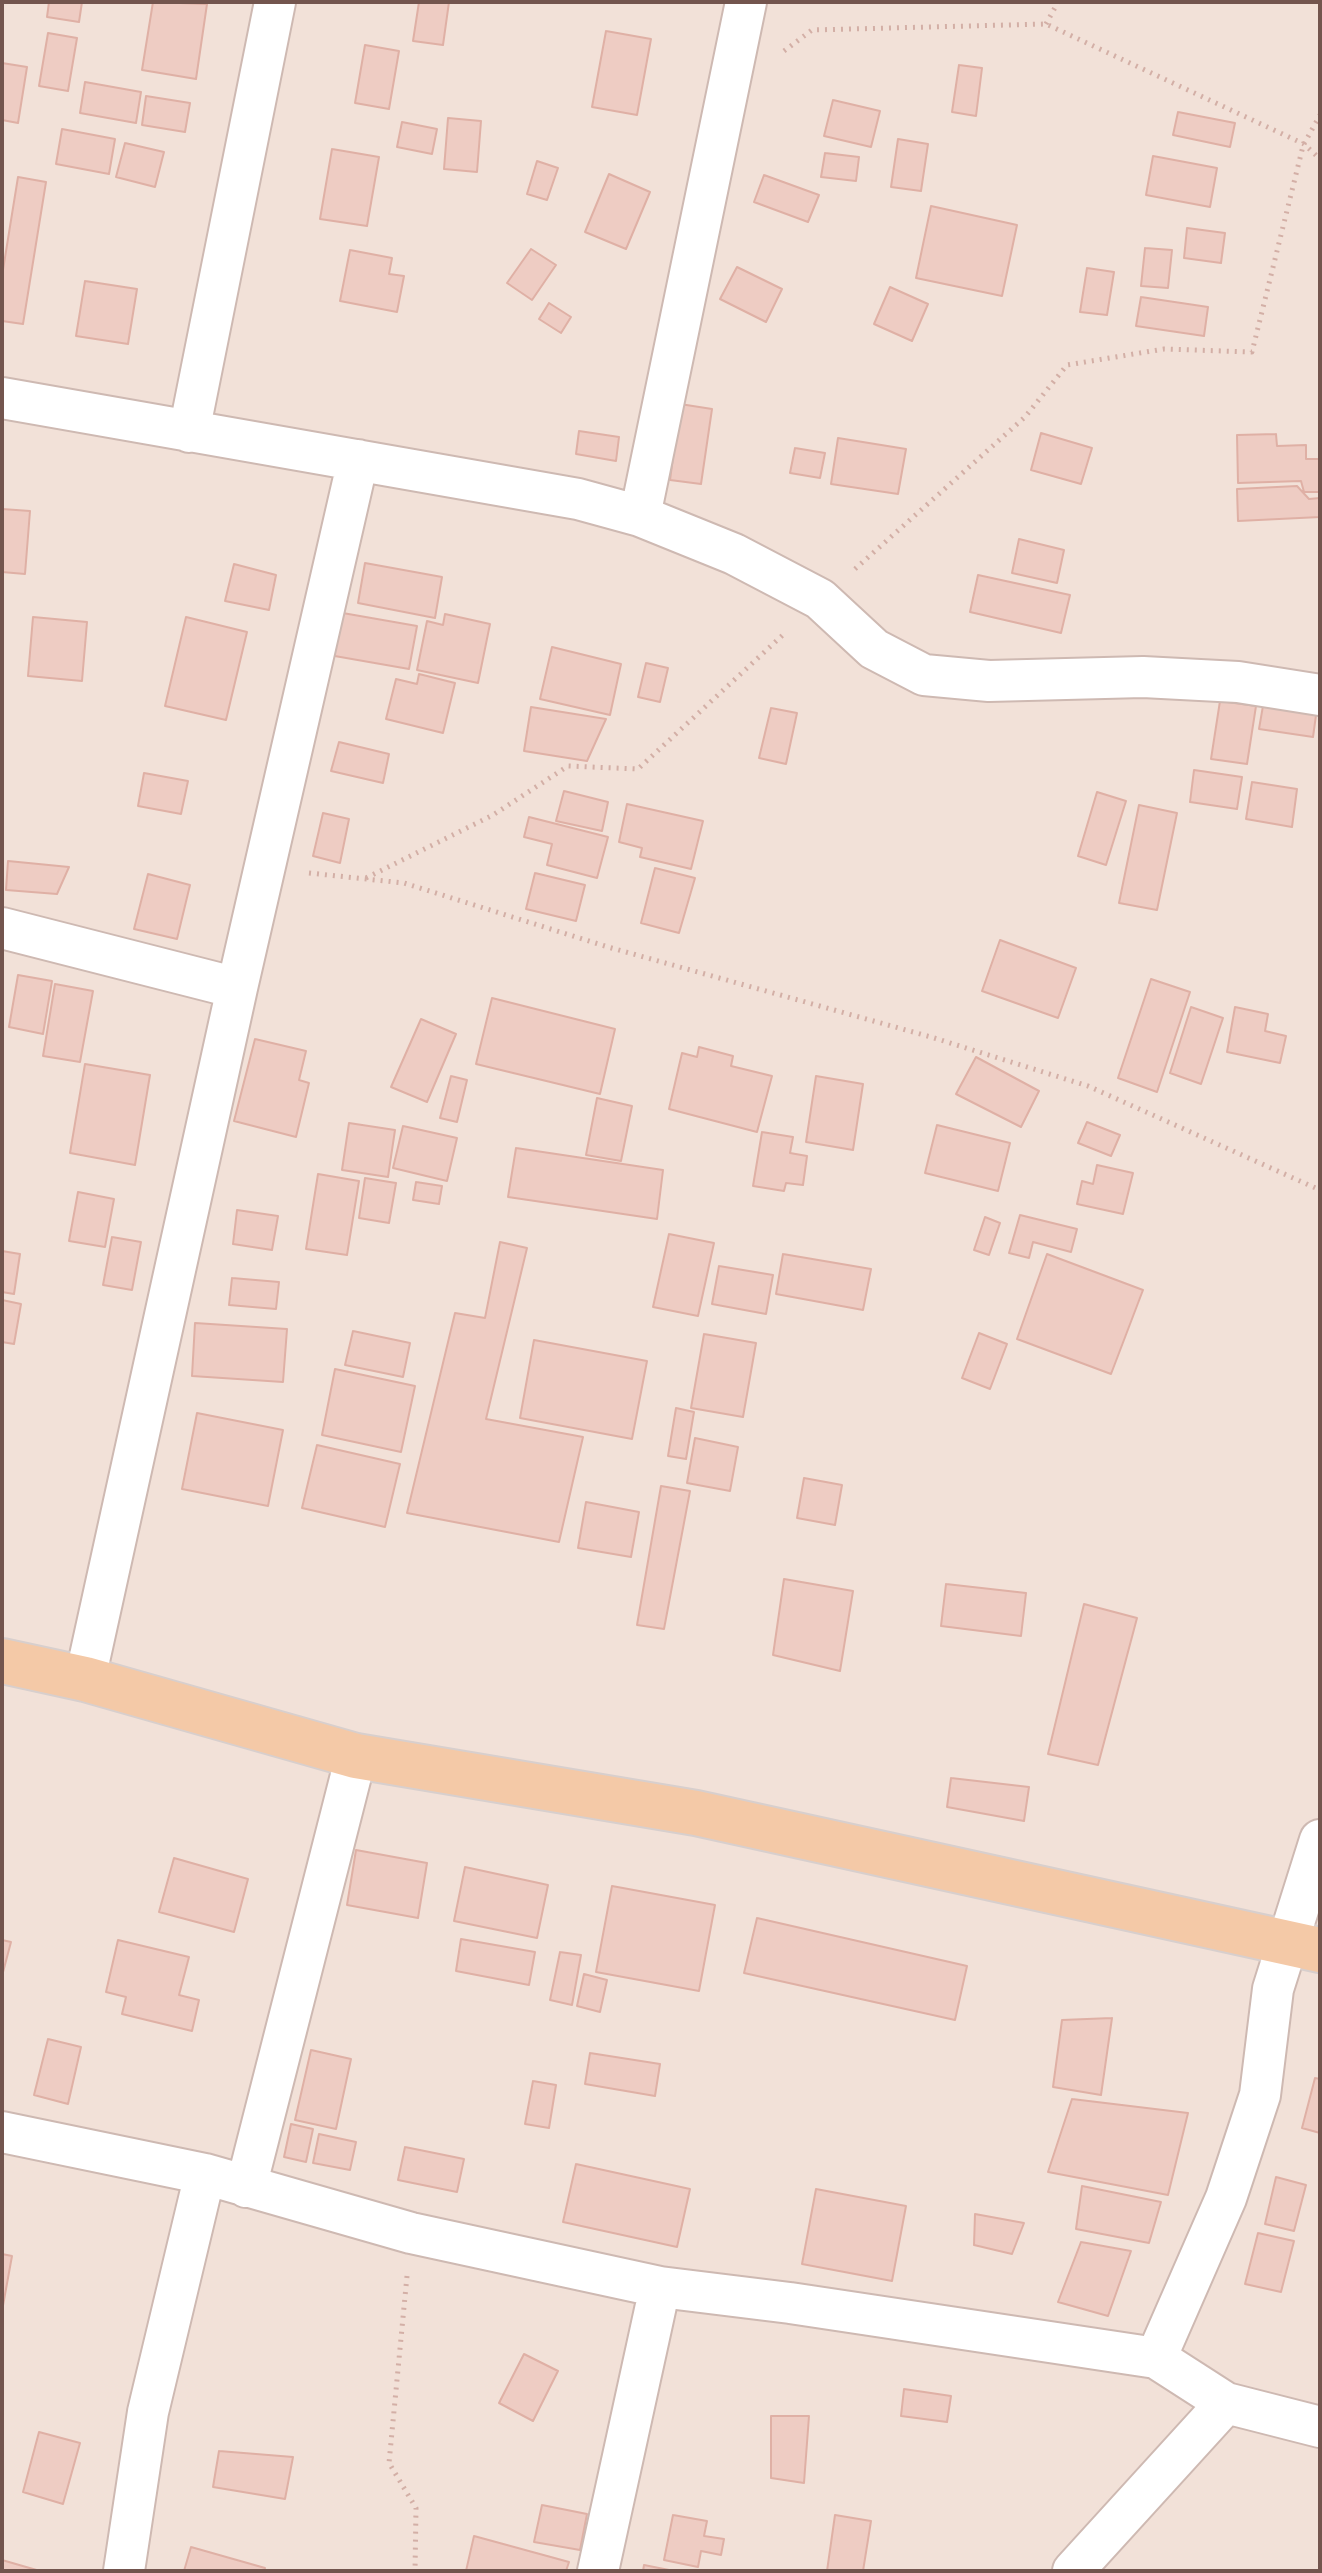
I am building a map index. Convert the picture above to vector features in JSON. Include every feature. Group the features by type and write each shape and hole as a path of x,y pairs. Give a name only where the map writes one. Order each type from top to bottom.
{"main road":[{"path":"2,1661 85,1679 356,1756 696,1813 1305,1946"}],"street":[{"path":"189,432 275,2"},
{"path":"640,516 746,2"},
{"path":"2,398 578,499 640,516 734,554 820,599 874,649 924,675 989,681 1143,677 1238,682 1320,695"},
{"path":"85,1679 237,988 358,460"},
{"path":"2,928 237,988"},
{"path":"246,2187 356,1756"},
{"path":"1156,2358 1226,2198 1260,2095 1273,1989 1305,1946 1320,1840"},
{"path":"2,2132 205,2174 411,2233 660,2287 790,2303 1156,2358 1226,2403 1320,2427"},
{"path":"124,2571 148,2412 205,2174"},
{"path":"598,2571 660,2287"},
{"path":"1073,2571 1226,2403"}],"path":[{"path":"1046,24 1058,2"},
{"path":"726,95 812,30 1046,24 1304,143 1320,159"},
{"path":"366,878 493,815 568,766 638,769 820,599 919,516 1025,417 1067,365 1164,349 1252,352 1304,143 1320,115"},
{"path":"266,870 404,883 608,947 931,1037 1088,1086 1320,1190"},
{"path":"411,2233 389,2463 416,2508 415,2571"}],"shaded area":[{"path":"2,2 1320,2 1320,2571 2,2571"}],"building":[{"path":"49,2 82,2 79,22 47,17"},
{"path":"153,2 207,4 196,79 142,70"},
{"path":"419,2 449,2 443,45 413,41"},
{"path":"606,31 651,39 637,115 592,107"},
{"path":"48,33 77,38 68,91 39,86"},
{"path":"365,45 399,51 389,109 355,103"},
{"path":"2,63 27,67 18,123 2,120"},
{"path":"959,65 982,68 976,116 952,112"},
{"path":"85,82 141,92 136,123 80,113"},
{"path":"146,96 190,103 185,132 142,125"},
{"path":"833,100 880,111 871,147 824,136"},
{"path":"1178,112 1235,123 1230,147 1173,135"},
{"path":"448,118 481,121 477,172 444,169"},
{"path":"402,122 437,129 432,154 397,147"},
{"path":"62,129 115,139 109,174 56,164"},
{"path":"898,139 928,144 921,191 891,187"},
{"path":"125,143 164,152 155,187 116,177"},
{"path":"332,149 379,157 367,226 320,219"},
{"path":"825,153 859,157 856,181 821,177"},
{"path":"1153,156 1217,168 1210,207 1146,195"},
{"path":"537,161 558,168 547,200 527,194"},
{"path":"609,174 650,192 626,249 585,232"},
{"path":"764,175 819,195 808,222 754,202"},
{"path":"18,177 46,182 23,324 2,321 2,276"},
{"path":"931,206 1017,225 1002,296 916,278"},
{"path":"1187,228 1225,233 1221,263 1184,258"},
{"path":"1145,248 1172,250 1168,288 1141,286"},
{"path":"531,249 556,265 532,300 507,283"},
{"path":"350,250 392,258 389,274 404,276 397,312 340,301"},
{"path":"737,267 782,289 766,322 720,299"},
{"path":"1087,268 1114,272 1107,315 1080,312"},
{"path":"85,281 137,289 128,344 76,336"},
{"path":"890,287 928,304 912,341 874,324"},
{"path":"1141,297 1208,307 1204,336 1136,326"},
{"path":"549,303 571,317 561,333 539,319"},
{"path":"680,404 712,409 701,484 670,480"},
{"path":"579,431 619,437 616,461 576,454"},
{"path":"1041,433 1092,448 1081,484 1031,470"},
{"path":"1276,434 1277,446 1306,445 1306,459 1320,459 1320,492 1304,492 1301,481 1238,483 1237,435"},
{"path":"838,438 906,449 898,494 831,484"},
{"path":"795,448 825,453 820,478 790,473"},
{"path":"1297,486 1309,499 1320,498 1320,517 1238,521 1237,489"},
{"path":"2,509 30,511 25,574 2,572"},
{"path":"1019,539 1064,550 1057,583 1012,573"},
{"path":"365,563 442,577 435,618 358,603"},
{"path":"234,564 276,575 269,610 225,601"},
{"path":"978,575 1070,595 1061,633 970,612"},
{"path":"337,612 417,626 409,669 329,655"},
{"path":"445,614 490,624 478,683 417,670 427,621 443,625"},
{"path":"33,617 87,622 82,681 28,676"},
{"path":"186,617 247,632 226,720 165,706"},
{"path":"552,647 621,664 610,715 540,699"},
{"path":"646,663 668,668 660,702 638,697"},
{"path":"419,674 455,683 443,733 386,719 396,679 417,684"},
{"path":"1264,700 1317,708 1313,737 1259,729"},
{"path":"1220,701 1256,706 1247,764 1211,759"},
{"path":"531,707 606,719 587,761 524,751"},
{"path":"771,708 797,713 786,764 759,758"},
{"path":"339,742 389,754 383,783 331,771"},
{"path":"1194,770 1242,777 1237,809 1190,802"},
{"path":"144,773 188,781 181,814 138,806"},
{"path":"1252,782 1297,789 1292,827 1246,819"},
{"path":"564,791 608,802 602,831 556,821"},
{"path":"1097,792 1126,801 1106,865 1078,856"},
{"path":"627,804 703,821 691,869 640,857 642,848 619,842"},
{"path":"1139,805 1177,813 1157,910 1119,903"},
{"path":"323,813 349,819 340,863 313,856"},
{"path":"529,817 608,837 597,878 547,865 552,844 524,837"},
{"path":"8,861 69,867 57,894 6,890"},
{"path":"655,868 695,878 679,933 641,923"},
{"path":"535,873 585,885 576,921 526,909"},
{"path":"148,874 190,885 177,939 134,929"},
{"path":"1000,940 1076,968 1058,1018 982,991"},
{"path":"18,975 52,981 43,1034 9,1027"},
{"path":"1151,979 1190,992 1157,1092 1118,1078"},
{"path":"55,984 93,991 80,1062 43,1056"},
{"path":"492,998 615,1029 600,1094 476,1064"},
{"path":"1191,1007 1223,1018 1201,1084 1170,1073"},
{"path":"1235,1007 1268,1014 1265,1031 1286,1036 1280,1063 1227,1052"},
{"path":"421,1019 456,1034 427,1102 391,1087"},
{"path":"255,1039 306,1051 299,1080 309,1083 296,1137 234,1121"},
{"path":"699,1047 733,1056 731,1066 772,1076 757,1132 669,1109 682,1053 697,1057"},
{"path":"976,1057 1039,1091 1021,1127 956,1094"},
{"path":"85,1064 150,1075 135,1165 70,1153"},
{"path":"451,1076 467,1080 457,1122 440,1118"},
{"path":"816,1076 863,1084 853,1150 806,1142"},
{"path":"597,1098 632,1106 621,1161 586,1155"},
{"path":"1087,1122 1120,1135 1111,1156 1078,1143"},
{"path":"349,1123 395,1130 388,1177 342,1170"},
{"path":"937,1125 1010,1143 998,1191 925,1173"},
{"path":"403,1126 457,1138 447,1181 393,1168"},
{"path":"762,1132 793,1137 790,1153 807,1156 803,1185 786,1183 784,1191 753,1186"},
{"path":"516,1148 663,1170 657,1219 508,1197"},
{"path":"1097,1165 1133,1173 1123,1214 1077,1204 1082,1181 1093,1184"},
{"path":"318,1174 359,1181 347,1255 306,1249"},
{"path":"365,1178 396,1183 389,1223 359,1218"},
{"path":"416,1182 442,1186 439,1204 413,1200"},
{"path":"78,1192 114,1199 105,1247 69,1241"},
{"path":"237,1210 278,1216 272,1250 233,1244"},
{"path":"1020,1215 1077,1229 1071,1252 1033,1242 1029,1258 1009,1253"},
{"path":"985,1217 1000,1223 989,1255 974,1250"},
{"path":"669,1234 714,1243 698,1316 653,1307"},
{"path":"112,1237 141,1242 132,1290 103,1285"},
{"path":"500,1242 527,1248 486,1419 583,1437 559,1542 407,1513 455,1313 485,1318"},
{"path":"2,1251 20,1254 14,1294 2,1292"},
{"path":"783,1254 871,1269 863,1310 776,1294"},
{"path":"1047,1254 1143,1290 1111,1374 1017,1339"},
{"path":"719,1266 773,1275 766,1314 712,1304"},
{"path":"232,1278 279,1282 276,1309 229,1305"},
{"path":"2,1300 21,1304 14,1344 2,1342"},
{"path":"195,1323 287,1329 283,1382 192,1376"},
{"path":"353,1331 410,1343 403,1377 345,1365"},
{"path":"979,1333 1007,1344 990,1389 962,1378"},
{"path":"704,1334 756,1343 743,1417 691,1408"},
{"path":"534,1340 647,1361 632,1439 520,1418"},
{"path":"335,1369 415,1386 401,1452 322,1435"},
{"path":"676,1408 694,1412 686,1459 668,1456"},
{"path":"197,1413 283,1430 268,1506 182,1489"},
{"path":"695,1438 738,1447 730,1491 687,1483"},
{"path":"317,1445 400,1464 385,1527 302,1508"},
{"path":"804,1478 842,1485 835,1525 797,1518"},
{"path":"661,1486 690,1491 664,1629 637,1625"},
{"path":"586,1502 639,1512 631,1557 578,1548"},
{"path":"784,1579 853,1591 840,1671 773,1655"},
{"path":"946,1584 1026,1593 1021,1636 941,1626"},
{"path":"1084,1604 1137,1618 1098,1765 1048,1754"},
{"path":"951,1778 1029,1787 1024,1821 947,1807"},
{"path":"356,1850 427,1863 418,1918 347,1905"},
{"path":"174,1858 248,1879 234,1932 159,1912"},
{"path":"465,1867 548,1885 537,1938 454,1921"},
{"path":"612,1886 715,1905 699,1991 596,1972"},
{"path":"757,1918 967,1966 955,2020 744,1973"},
{"path":"461,1939 535,1952 529,1985 456,1971"},
{"path":"2,1940 11,1942 2,1976"},
{"path":"118,1940 189,1957 179,1995 199,2000 192,2031 122,2014 126,1997 106,1992"},
{"path":"560,1952 581,1955 572,2005 550,2000"},
{"path":"584,1974 607,1980 600,2012 577,2006"},
{"path":"1112,2018 1101,2095 1053,2087 1062,2020"},
{"path":"48,2039 81,2047 68,2104 34,2095"},
{"path":"311,2050 351,2059 336,2129 295,2120"},
{"path":"590,2053 660,2064 655,2096 585,2084"},
{"path":"1315,2078 1320,2079 1320,2133 1302,2128"},
{"path":"533,2081 556,2085 549,2128 525,2124"},
{"path":"1072,2099 1188,2113 1168,2195 1048,2172"},
{"path":"291,2124 313,2129 306,2162 284,2157"},
{"path":"319,2134 356,2142 350,2170 313,2163"},
{"path":"405,2147 464,2159 457,2192 398,2180"},
{"path":"576,2164 690,2189 677,2247 563,2222"},
{"path":"1276,2177 1306,2185 1294,2231 1265,2224"},
{"path":"1082,2186 1161,2202 1149,2243 1076,2229"},
{"path":"816,2189 906,2206 892,2281 802,2264"},
{"path":"975,2214 1024,2223 1012,2254 974,2245"},
{"path":"1258,2233 1294,2241 1281,2292 1245,2284"},
{"path":"1081,2242 1131,2251 1108,2316 1058,2302"},
{"path":"2,2254 12,2256 2,2311"},
{"path":"524,2354 558,2371 533,2421 499,2403"},
{"path":"904,2389 951,2396 947,2422 901,2416"},
{"path":"771,2416 809,2416 804,2483 771,2478"},
{"path":"39,2432 80,2443 63,2504 23,2492"},
{"path":"219,2451 293,2457 285,2499 213,2487"},
{"path":"542,2505 587,2514 580,2550 534,2542"},
{"path":"673,2515 707,2521 704,2536 724,2539 721,2555 701,2551 698,2567 664,2560"},
{"path":"835,2515 871,2521 863,2571 827,2571"},
{"path":"474,2536 569,2562 566,2571 466,2571"},
{"path":"191,2547 265,2568 264,2571 184,2571"},
{"path":"2,2560 40,2571 2,2571"},
{"path":"644,2565 674,2571 643,2571"}]}
